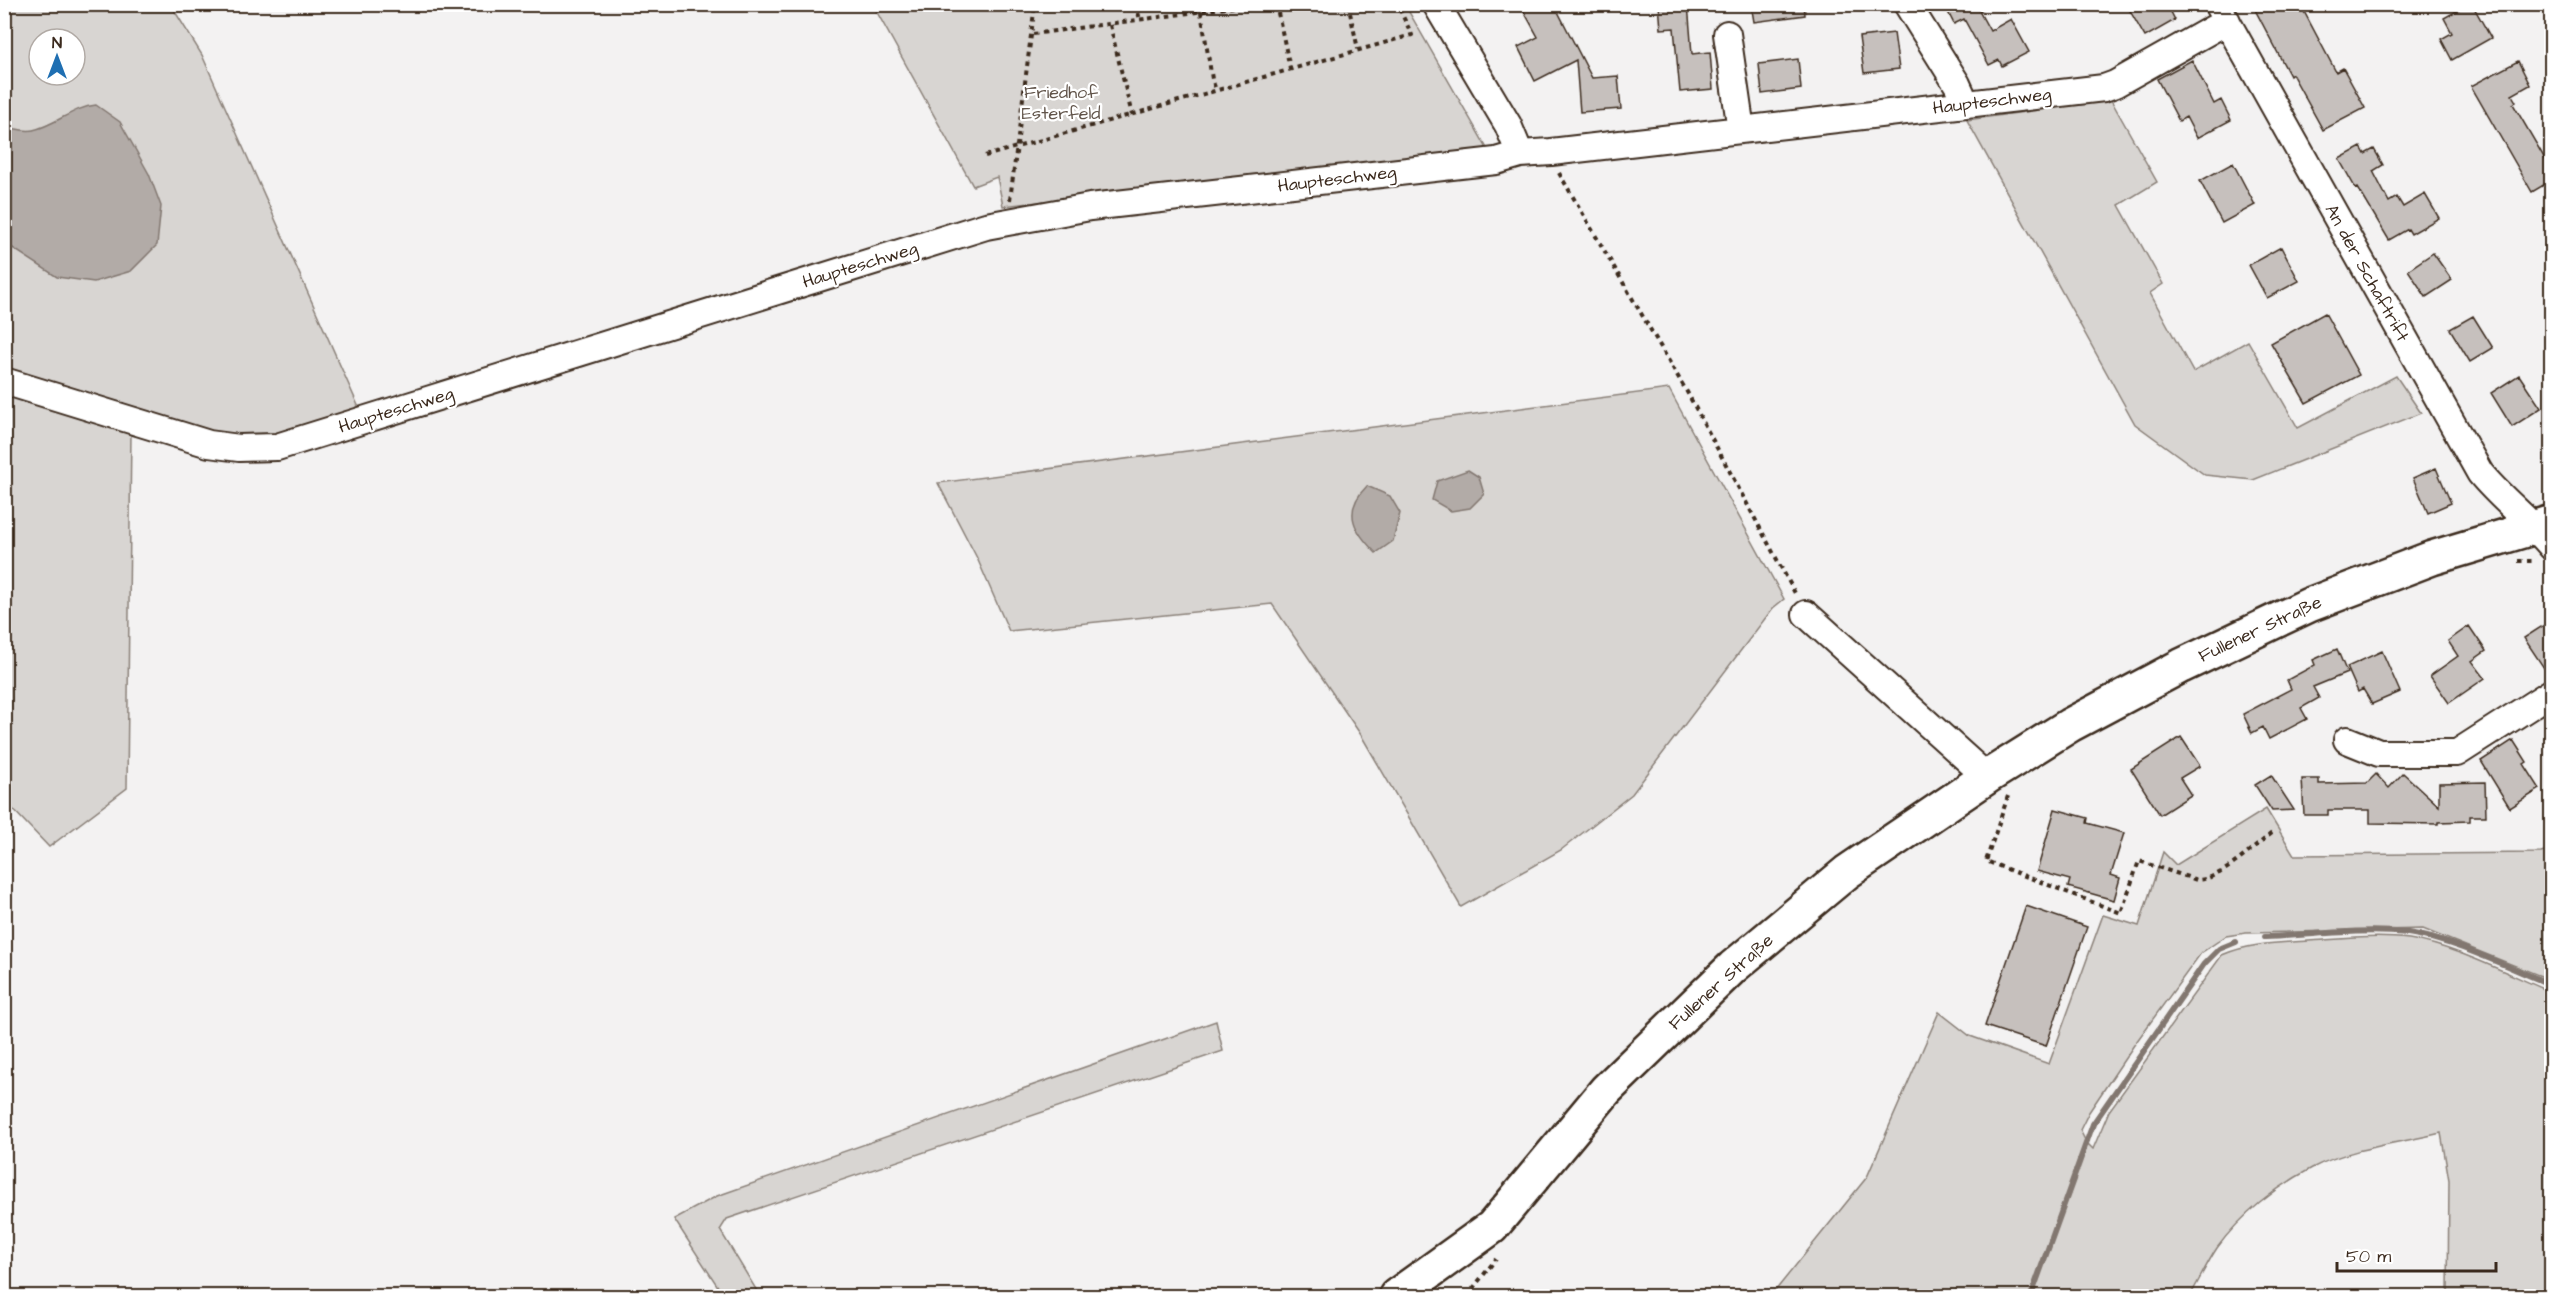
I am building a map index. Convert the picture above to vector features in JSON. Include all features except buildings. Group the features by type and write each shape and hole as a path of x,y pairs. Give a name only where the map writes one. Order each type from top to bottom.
{"main road":[{"name":"Fullener Straße","path":"1396,1296 1494,1243 1605,1090 1733,967 1847,872 1999,782 2070,725 2181,666 2309,605 2432,558 2546,532"}],"street":[{"path":"1907,4 1957,84 1966,104"},
{"path":"1443,7 1508,125 1520,154"},
{"name":"Haupteschweg","path":"4,381 209,444 239,448 277,447 1010,220 1090,207 1496,161 1520,154 2104,88 2115,84 2222,13"},
{"name":"An der Schaftrift","path":"2222,13 2480,473 2503,500 2546,532"},
{"path":"1727,34 1741,130"},
{"path":"1806,614 1999,782"},
{"path":"2347,740 2379,753 2457,753 2552,692"}],"path":[{"path":"1010,220 1010,201 1035,4"},
{"path":"1136,4 1140,20"},
{"path":"1033,34 1256,4"},
{"path":"1276,4 1290,69"},
{"path":"1348,4 1358,50"},
{"path":"985,156 1412,35 1397,4"},
{"path":"1201,12 1212,79 1216,90"},
{"path":"1110,25 1132,115"},
{"path":"1551,152 1558,171 1687,392 1806,614"},
{"path":"1999,782 1986,861 2121,913 2139,861 2197,880 2206,880 2218,874 2272,833"},
{"path":"1467,1296 1494,1243"}],"green space":[{"path":"4,5 171,5 202,55 360,410 278,436 239,440 5,377"},
{"name":"Friedhof Esterfeld","path":"873,5 1405,5 1489,152 1003,206 997,177 973,186"},
{"path":"2111,100 2157,182 2119,205 2163,284 2150,293 2193,372 2248,341 2298,428 2396,376 2421,413 2253,480 2205,475 2135,424 1967,120"},
{"path":"1669,389 1784,599 1773,608 1632,794 1561,850 1461,907 1361,735 1272,604 1009,631 977,558 938,483"},
{"path":"5,393 131,432 127,788 49,847 5,801"},
{"path":"2266,809 2294,855 2541,853 2551,850 2551,980 2423,929 2246,933 2226,936 2201,953 2134,1045 2089,1112 2080,1130 2086,1142 2093,1149 2109,1111 2222,955 2264,944 2384,937 2409,939 2444,947 2551,992 2551,1296 2448,1296 2449,1180 2441,1133 2342,1156 2312,1168 2285,1184 2248,1213 2226,1236 2213,1254 2190,1296 1771,1296 1867,1177 1939,1012 1970,1036 2049,1064 2103,915 2139,926 2163,852 2176,865"},
{"path":"1216,1021 1223,1051 727,1219 720,1230 760,1296 724,1296 674,1219 717,1196"}],"shaded area":[{"path":"96,105 120,122 149,174 161,206 157,245 131,271 94,282 57,277 5,243 4,127 33,130 80,109"},
{"path":"1468,470 1479,477 1484,494 1470,508 1451,511 1432,500 1437,481"},
{"path":"1367,486 1390,496 1400,513 1393,541 1376,553 1362,537 1354,521 1354,504"}],"waterway":[{"path":"2265,937 2354,932 2408,933 2443,941 2552,985"},
{"path":"2031,1296 2093,1124 2204,964 2219,949 2236,942"}]}
